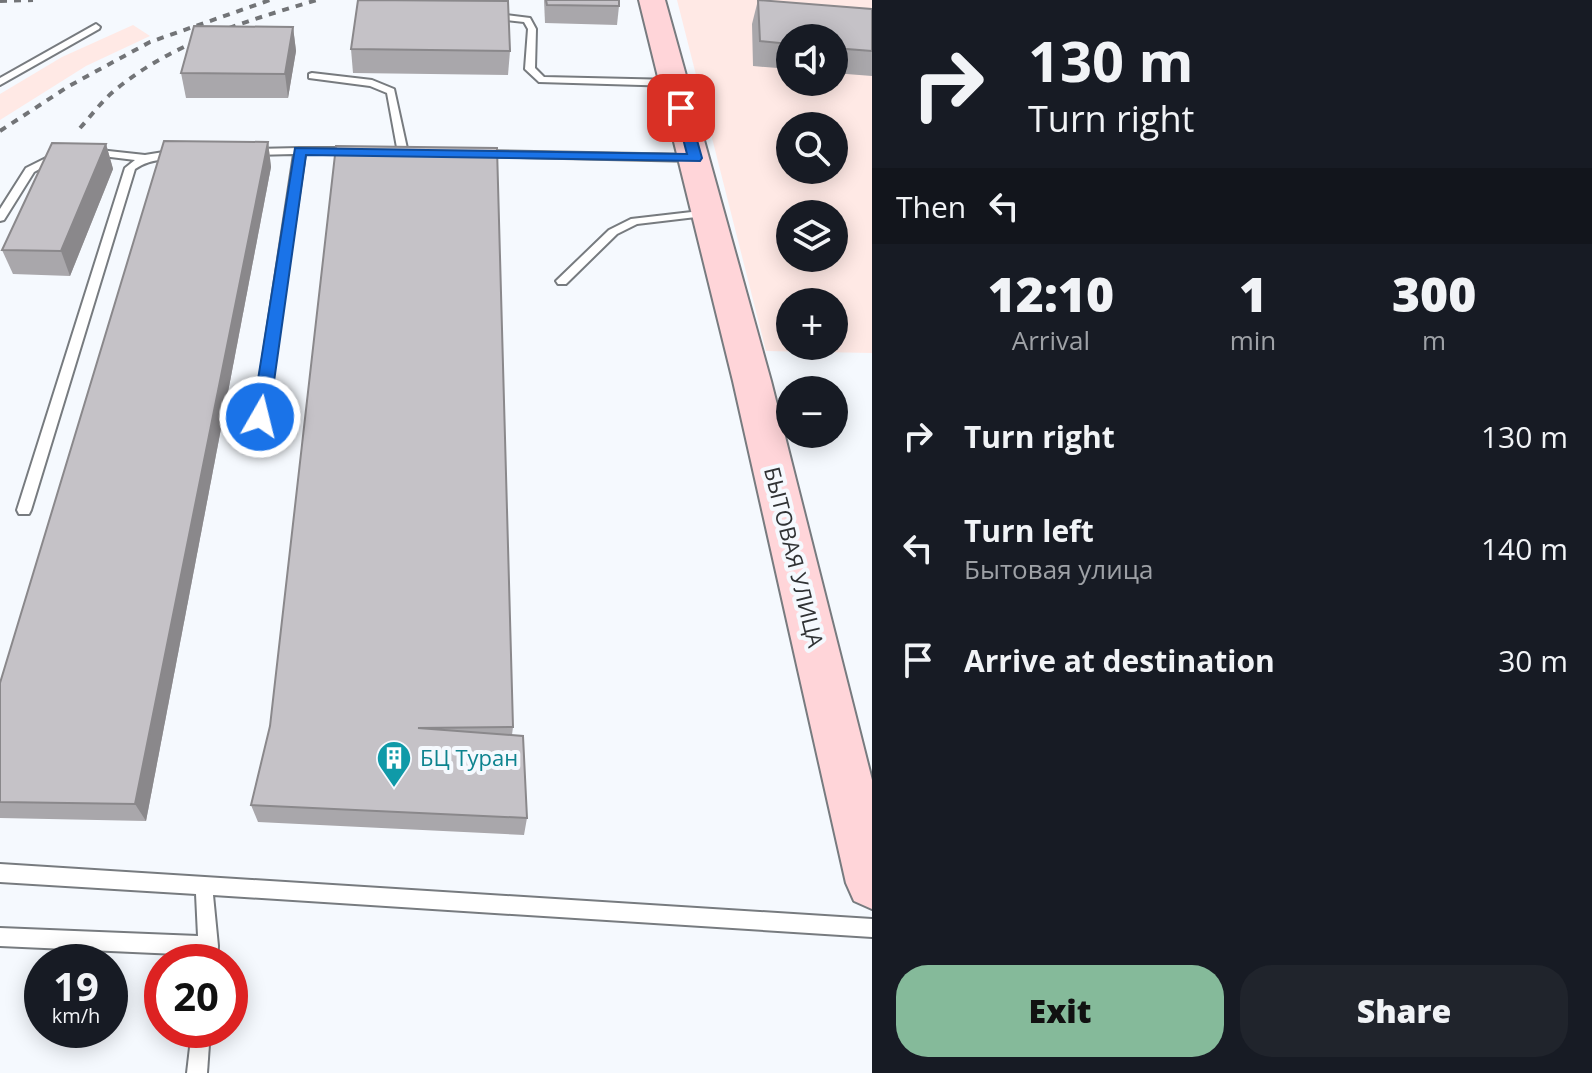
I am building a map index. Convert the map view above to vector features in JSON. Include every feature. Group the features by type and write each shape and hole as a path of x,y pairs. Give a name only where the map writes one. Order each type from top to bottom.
{"main road":[{"name":"БЫТОВАЯ УЛИЦА","path":"652,0 709,213 872,883"}],"lane":[{"path":"483,16 527,20 532,29 530,69 542,80 675,83"},
{"path":"0,82 96,27"},
{"path":"312,76 372,83 391,91 397,153 418,153"},
{"path":"260,417 300,151"},
{"path":"0,218 30,170 67,152"},
{"path":"80,152 145,158 193,152"},
{"path":"239,152 366,152"},
{"path":"464,154 695,158"},
{"path":"24,510 130,168 145,158"},
{"path":"562,281 613,232 635,221 709,213"},
{"path":"0,873 872,928"},
{"path":"204,887 208,944"},
{"path":"0,937 144,949"},
{"path":"197,1073 199,1048"}],"shaded area":[{"path":"677,0 872,0 872,353 848,353 848,288 776,288 776,351 766,351"},
{"path":"133,25 150,36 86,66 0,120 0,94 62,57"}],"building":[{"path":"358,0 508,1 510,51 351,49"},
{"path":"546,0 619,0 619,6 547,5"},
{"path":"758,0 872,9 872,51 848,49 848,24 776,24 776,43 760,41"},
{"path":"194,26 293,27 285,74 181,73"},
{"path":"164,141 268,142 135,804 0,802 0,683"},
{"path":"52,143 106,144 61,251 2,250"},
{"path":"336,146 497,148 513,727 418,728 523,736 527,818 251,805 270,726"}],"railway":[{"path":"0,1 33,0"},
{"path":"0,131 69,86 150,42 270,0"},
{"path":"80,128 114,91 160,59 210,35 317,0"}],"place":[{"name":"БЦ Туран","path":"394,789"}],"route":[{"path":"260,417 300,151 695,158 681,108"}]}
